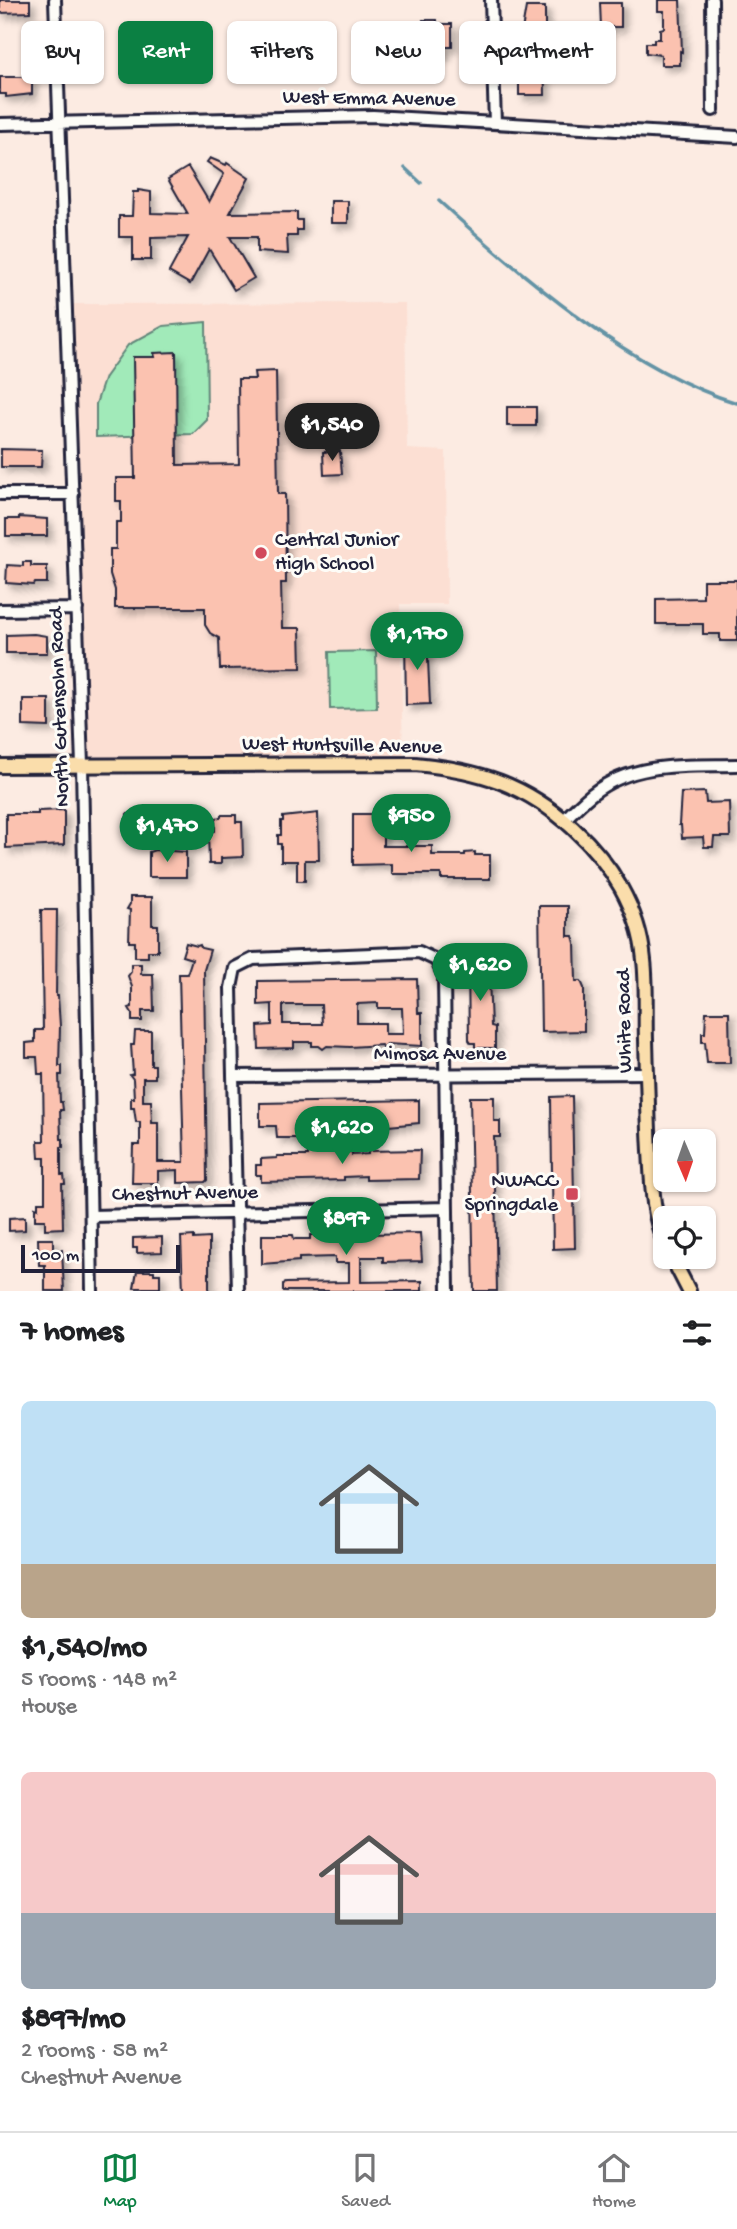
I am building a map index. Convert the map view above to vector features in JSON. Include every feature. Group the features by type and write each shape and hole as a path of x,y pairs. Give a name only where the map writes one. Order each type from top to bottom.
{"main road":[{"name":"West Huntsville Avenue","path":"0,766 415,764 456,768 498,779 536,799 564,820"},
{"name":"White Road","path":"564,820 593,846 615,874 634,916 644,959 646,1073 653,1206"},
{"path":"678,1269 689,1291"}],"street":[{"name":"North Gutensohn Road","path":"55,0 82,765 92,1291"},
{"path":"491,0 495,123"},
{"path":"712,0 713,110"},
{"name":"West Emma Avenue","path":"0,124 349,116 737,137"},
{"path":"0,494 73,494"},
{"path":"0,610 77,609"},
{"path":"564,820 592,793 636,771 660,766 737,765"},
{"path":"238,1291 231,988 235,968 253,958 419,952 436,960 444,976 448,1291"},
{"name":"Mimosa Avenue","path":"233,1076 646,1073"},
{"name":"Chestnut Avenue","path":"92,1216 447,1208"}],"shaded area":[{"name":"Central Junior High School","path":"405,303 407,449 446,451 447,604 400,604 403,764 82,765 66,304"}],"green space":[{"path":"206,322 207,420 193,434 96,437 96,404 105,377 128,345 163,326"},
{"path":"376,651 377,708 330,709 329,652"}],"building":[{"path":"0,0 30,0 30,12 0,13"},
{"path":"658,0 680,0 680,65 661,65 661,55 646,53 646,43 654,43 654,39 660,39 660,29 664,28 664,11 658,11"},
{"path":"600,3 621,3 621,27 616,27 616,21 601,21"},
{"path":"526,7 545,7 545,21 524,21"},
{"path":"445,24 452,24 452,47 445,47"},
{"path":"0,77 21,77 21,84 32,84 32,94 6,97 6,94 0,94"},
{"path":"519,84 545,84 545,95 519,95"},
{"path":"210,158 226,165 227,163 249,178 230,213 297,212 297,220 302,220 302,230 297,230 297,236 287,236 288,254 257,252 257,237 230,237 254,278 234,290 209,249 190,284 169,272 188,237 151,238 151,260 133,260 133,237 119,237 119,216 132,216 133,192 138,190 151,192 151,213 188,214 168,179 188,167 209,202 224,174 207,162"},
{"path":"331,201 348,201 348,223 331,223"},
{"path":"176,352 177,465 239,464 238,379 255,379 254,372 276,371 278,494 285,494 286,583 281,583 282,628 300,628 301,668 220,669 219,638 210,633 205,625 205,608 115,608 115,590 110,574 110,549 116,549 116,522 121,522 121,501 116,501 116,478 135,478 133,357 155,357 154,353"},
{"path":"507,407 536,407 536,426 507,426"},
{"path":"1,449 42,450 41,467 1,467"},
{"path":"340,451 342,474 324,475 323,452"},
{"path":"6,519 47,519 47,536 6,536"},
{"path":"23,562 31,562 31,566 47,566 47,583 6,583 7,565 23,566"},
{"path":"703,580 737,580 737,641 720,641 720,634 703,634 703,624 656,624 656,599 703,598"},
{"path":"6,635 47,636 47,653 6,653"},
{"path":"405,638 427,638 430,704 406,705"},
{"path":"23,699 49,699 49,727 23,726"},
{"path":"705,792 706,803 729,802 730,837 714,837 713,847 704,847 703,837 682,838 679,825 681,793"},
{"path":"64,810 64,845 6,848 6,814 38,814 38,811"},
{"path":"174,813 174,827 127,828 127,814"},
{"path":"318,813 319,860 305,860 305,881 297,881 297,861 281,861 278,835 281,835 281,821 283,817"},
{"path":"353,814 383,814 383,846 432,846 432,855 465,855 475,852 475,855 490,855 490,879 441,879 441,874 392,874 392,864 353,865"},
{"path":"221,815 236,815 236,822 242,822 243,857 221,858 221,864 209,864 208,831 215,831 215,818"},
{"path":"149,852 186,852 186,877 149,877"},
{"path":"130,897 152,897 152,925 158,925 158,951 148,951 148,957 135,957 135,942 129,942 130,910 127,909"},
{"path":"539,906 568,906 568,936 573,936 575,943 576,981 581,981 584,988 584,1031 541,1032"},
{"path":"41,910 57,910 56,996 60,1026 59,1066 62,1066 62,1075 59,1075 60,1102 63,1110 60,1110 63,1139 61,1175 64,1175 65,1184 62,1184 63,1228 45,1229 45,1220 35,1220 35,1207 38,1208 38,1202 45,1202 45,1158 39,1158 38,1141 44,1141 43,1074 38,1074 37,1057 26,1057 26,1043 35,1042 35,1030 43,1030"},
{"path":"186,943 210,950 204,970 207,1180 178,1183 178,1170 158,1171 158,1183 132,1183 133,1145 140,1145 140,1122 136,1122 134,1108 131,1108 131,1098 134,1098 133,1079 130,1075 133,1074 131,1045 134,1045 135,1031 151,1031 151,1065 155,1065 155,1078 143,1078 143,1101 151,1101 152,1123 158,1123 158,1162 184,1162 179,974 187,974 192,959 182,956"},
{"path":"488,954 491,1026 495,1027 495,1048 475,1048 475,1043 469,1040 468,963 470,959 474,959 473,955"},
{"path":"131,964 141,964 141,974 153,974 154,1011 142,1011 142,1021 132,1021 129,1008 132,1007 132,987 128,976"},
{"path":"417,979 418,1013 422,1013 422,1046 387,1044 383,1048 381,1045 327,1046 323,1049 312,1046 312,1042 294,1042 294,1048 259,1049 258,1026 272,1025 272,1004 258,1005 258,981","holes":["378,1003 378,1008 402,1008 403,1034 385,1034 385,1023 357,1023 357,1004","283,1005 321,1005 322,1024 283,1024"]},
{"path":"706,1012 729,1012 730,1063 707,1063 705,1042 702,1042"},
{"path":"572,1096 575,1248 553,1249 551,1097"},
{"path":"470,1097 494,1097 494,1121 500,1121 500,1137 494,1137 497,1291 474,1291"},
{"path":"419,1100 419,1123 368,1128 367,1125 300,1127 300,1138 277,1138 276,1126 260,1126 260,1103"},
{"path":"420,1150 419,1179 366,1180 366,1176 344,1177 344,1180 261,1182 261,1175 256,1175 256,1165 261,1165 261,1159 277,1156 308,1156 308,1152 352,1152 352,1155 368,1154 368,1151"},
{"path":"25,1217 25,1230 9,1231 9,1218"},
{"path":"420,1233 422,1261 383,1262 383,1257 361,1257 361,1282 422,1281 422,1291 283,1291 283,1284 286,1283 349,1282 349,1263 335,1263 335,1257 299,1258 299,1261 262,1264 262,1235 293,1235 294,1239 310,1239 310,1235"},
{"path":"194,1236 194,1239 209,1238 209,1291 183,1291 181,1237"},
{"path":"162,1237 162,1252 137,1253 137,1248 133,1248 133,1238"},
{"path":"38,1239 53,1239 53,1250 62,1250 64,1291 45,1291 45,1265 39,1265"},
{"path":"137,1271 154,1271 154,1274 160,1274 160,1288 134,1288"}],"waterway":[{"path":"405,168 421,183"},
{"path":"439,201 541,289 618,345 658,369 737,403"}],"place":[{"name":"Central Junior High School","path":"261,553"},
{"name":"NWACC Springdale","path":"572,1194"}]}
